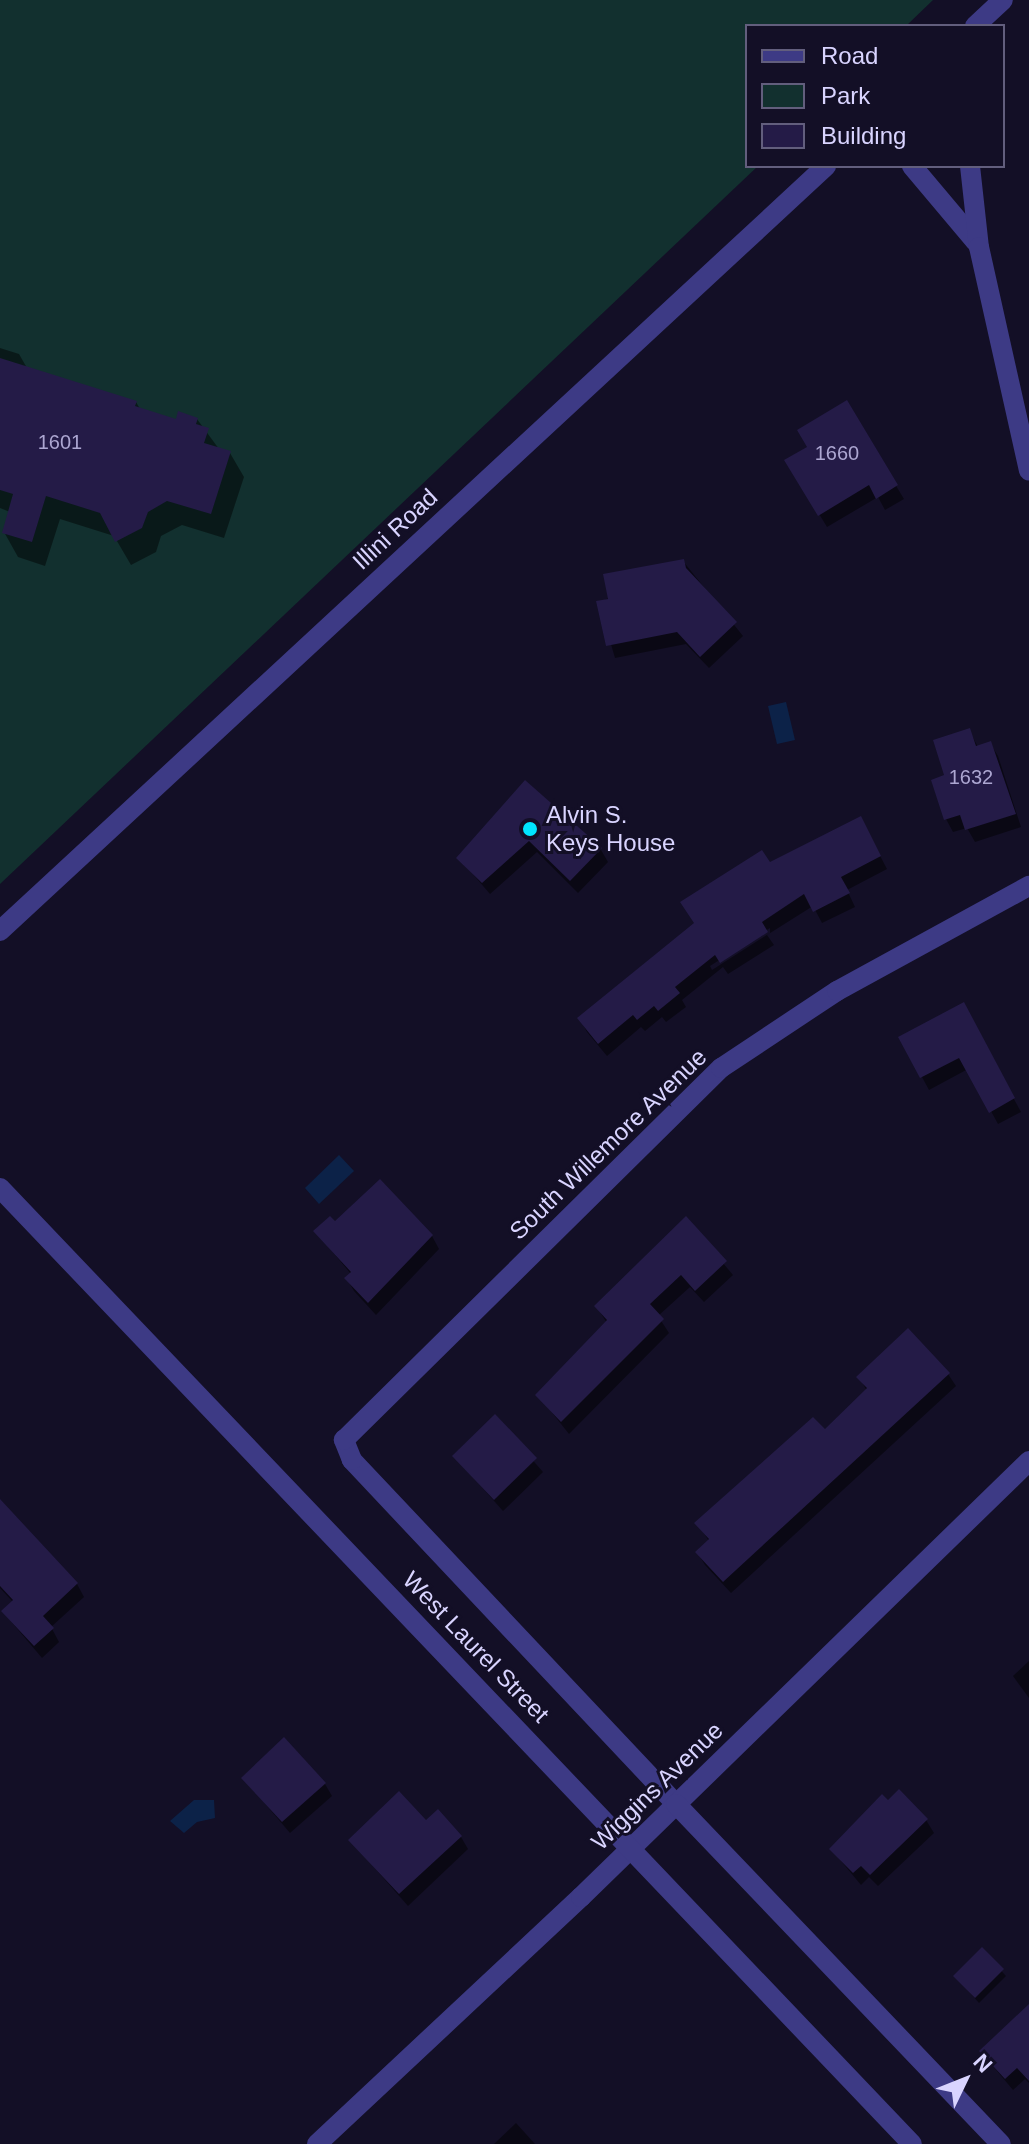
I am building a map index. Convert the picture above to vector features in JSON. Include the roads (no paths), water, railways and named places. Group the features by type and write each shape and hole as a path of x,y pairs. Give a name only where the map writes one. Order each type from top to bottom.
{"street":[{"path":"977,24 1003,0"},
{"name":"Illini Road","path":"0,931 824,168"},
{"path":"914,168 959,216 979,247"},
{"path":"970,168 979,247 1029,470"},
{"name":"South Willemore Avenue","path":"344,1440 721,1068 837,991 1029,886"},
{"name":"West Laurel Street","path":"0,1188 912,2144"},
{"name":"West Laurel Street","path":"344,1440 352,1460 1001,2144"},
{"name":"Wiggins Avenue","path":"317,2144 676,1804 1029,1461"}],"water":[{"path":"786,702 795,740 777,744 768,706"},
{"path":"339,1155 354,1171 319,1204 305,1188"},
{"path":"194,1800 214,1800 215,1818 197,1822 184,1833 170,1821"}],"place":[{"name":"Alvin S. Keys House","path":"530,829"}]}
